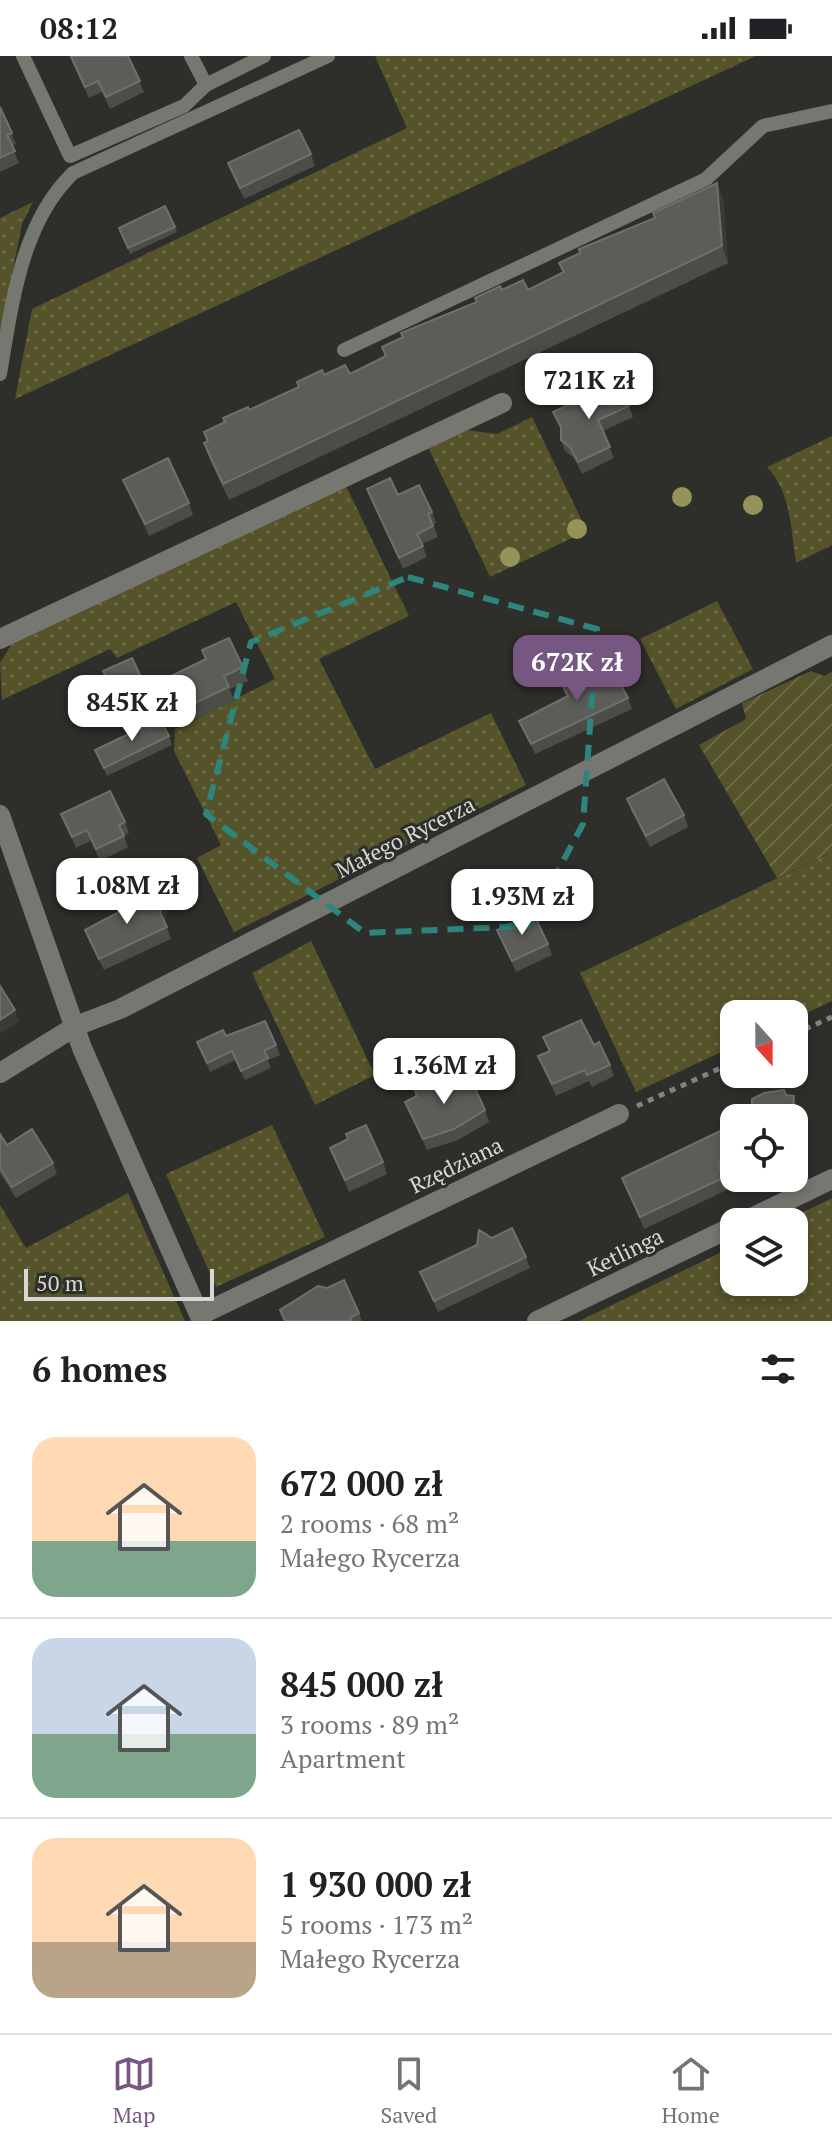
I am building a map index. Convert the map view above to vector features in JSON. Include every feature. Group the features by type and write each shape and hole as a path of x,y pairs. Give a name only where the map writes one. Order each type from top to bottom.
{"street":[{"path":"0,639 502,403"},
{"name":"Małego Rycerza","path":"0,1073 76,1026 120,1009 832,645"},
{"path":"0,815 82,1048 201,1318"},
{"name":"Rzędziana","path":"201,1318 619,1114"},
{"path":"772,1208 832,1179"},
{"name":"Ketlinga","path":"537,1321 720,1233"}],"lane":[{"path":"23,56 70,156 184,106 206,85 264,56"},
{"path":"191,56 206,85"},
{"path":"0,374 33,226 54,191 73,173 328,56"},
{"path":"344,350 706,179 763,126 832,111"}],"path":[{"path":"808,1028 832,1017"},
{"path":"619,1114 720,1068"}],"highlighted area":[{"path":"408,577 597,629 583,824 528,926 365,933 206,814 251,642"}],"shaded area":[{"path":"375,56 756,56 15,399 32,309 407,128"},
{"path":"33,202 22,224 0,335 0,218"},
{"path":"532,417 587,531 490,577 428,447 465,430 497,434"},
{"path":"832,436 832,545 796,563 785,500 767,467"},
{"path":"346,486 409,616 319,659 375,769 491,713 526,785 234,932 197,858 221,845 174,751 175,729 275,679 236,602 117,658 110,649 2,700 0,663 11,645"},
{"path":"717,601 753,669 676,709 640,639"},
{"path":"811,671 824,676 832,672 832,852 777,878 699,745 746,719 742,703"},
{"path":"832,852 832,1001 808,1012 808,1000 720,1000 720,1053 636,1092 580,973"},
{"path":"311,941 375,1075 315,1105 252,973"},
{"path":"272,1125 325,1237 216,1287 166,1174"},
{"path":"128,1193 185,1321 0,1321 0,1205 26,1248"},
{"path":"832,1198 832,1321 579,1321 720,1253 720,1296 808,1296 808,1210"}],"building":[{"path":"71,56 128,56 140,81 106,97 98,81 85,87"},
{"path":"0,107 12,133 7,135 15,151 0,158"},
{"path":"299,130 311,154 240,188 228,163"},
{"path":"717,183 722,246 223,484 204,443 208,441 204,432 225,422 223,418 248,407 249,410 299,387 297,382 322,370 324,375 345,365 350,374 386,356 382,347 403,337 401,333 477,302 475,298 500,286 502,290 523,280 528,290 564,272 559,263 580,253 579,249 655,218 653,213"},
{"path":"165,206 175,227 128,248 119,228"},
{"path":"618,382 629,406 598,420 610,447 578,462 570,447 561,440 561,427 553,412"},
{"path":"168,458 189,503 145,524 123,480"},
{"path":"390,478 398,495 419,485 432,512 428,514 433,526 417,534 423,546 399,558 367,489"},
{"path":"229,638 243,667 224,676 229,687 180,710 165,679 206,659 202,650"},
{"path":"132,658 141,677 112,690 103,671"},
{"path":"608,660 628,698 531,744 519,721 568,696 563,687 584,678 582,673"},
{"path":"160,719 169,736 104,768 95,750"},
{"path":"664,779 684,815 646,836 627,799"},
{"path":"110,791 125,822 119,825 124,836 96,849 87,830 72,837 61,814"},
{"path":"164,895 160,913 167,927 99,959 85,930 119,912 116,906 135,896 140,907"},
{"path":"533,913 548,944 512,961 497,930"},
{"path":"0,986 15,1010 0,1020"},
{"path":"581,1020 594,1045 599,1042 610,1065 587,1075 585,1070 552,1084 538,1056 550,1051 543,1037"},
{"path":"265,1021 276,1045 264,1051 268,1058 241,1071 232,1051 207,1063 197,1042 223,1030 226,1036"},
{"path":"453,1073 458,1082 470,1077 485,1110 454,1129 423,1139 405,1102 417,1096 415,1091"},
{"path":"784,1090 786,1095 794,1096 793,1104 752,1104 752,1099 764,1093"},
{"path":"366,1125 383,1162 345,1180 330,1148 348,1139 346,1134"},
{"path":"32,1129 53,1163 12,1187 0,1168 0,1134 7,1145"},
{"path":"720,1131 720,1179 640,1217 622,1178"},
{"path":"512,1228 526,1257 434,1301 420,1272 477,1245 479,1230 492,1238"},
{"path":"344,1280 359,1313 350,1318 352,1321 285,1321 280,1310 318,1286 327,1288"}]}
